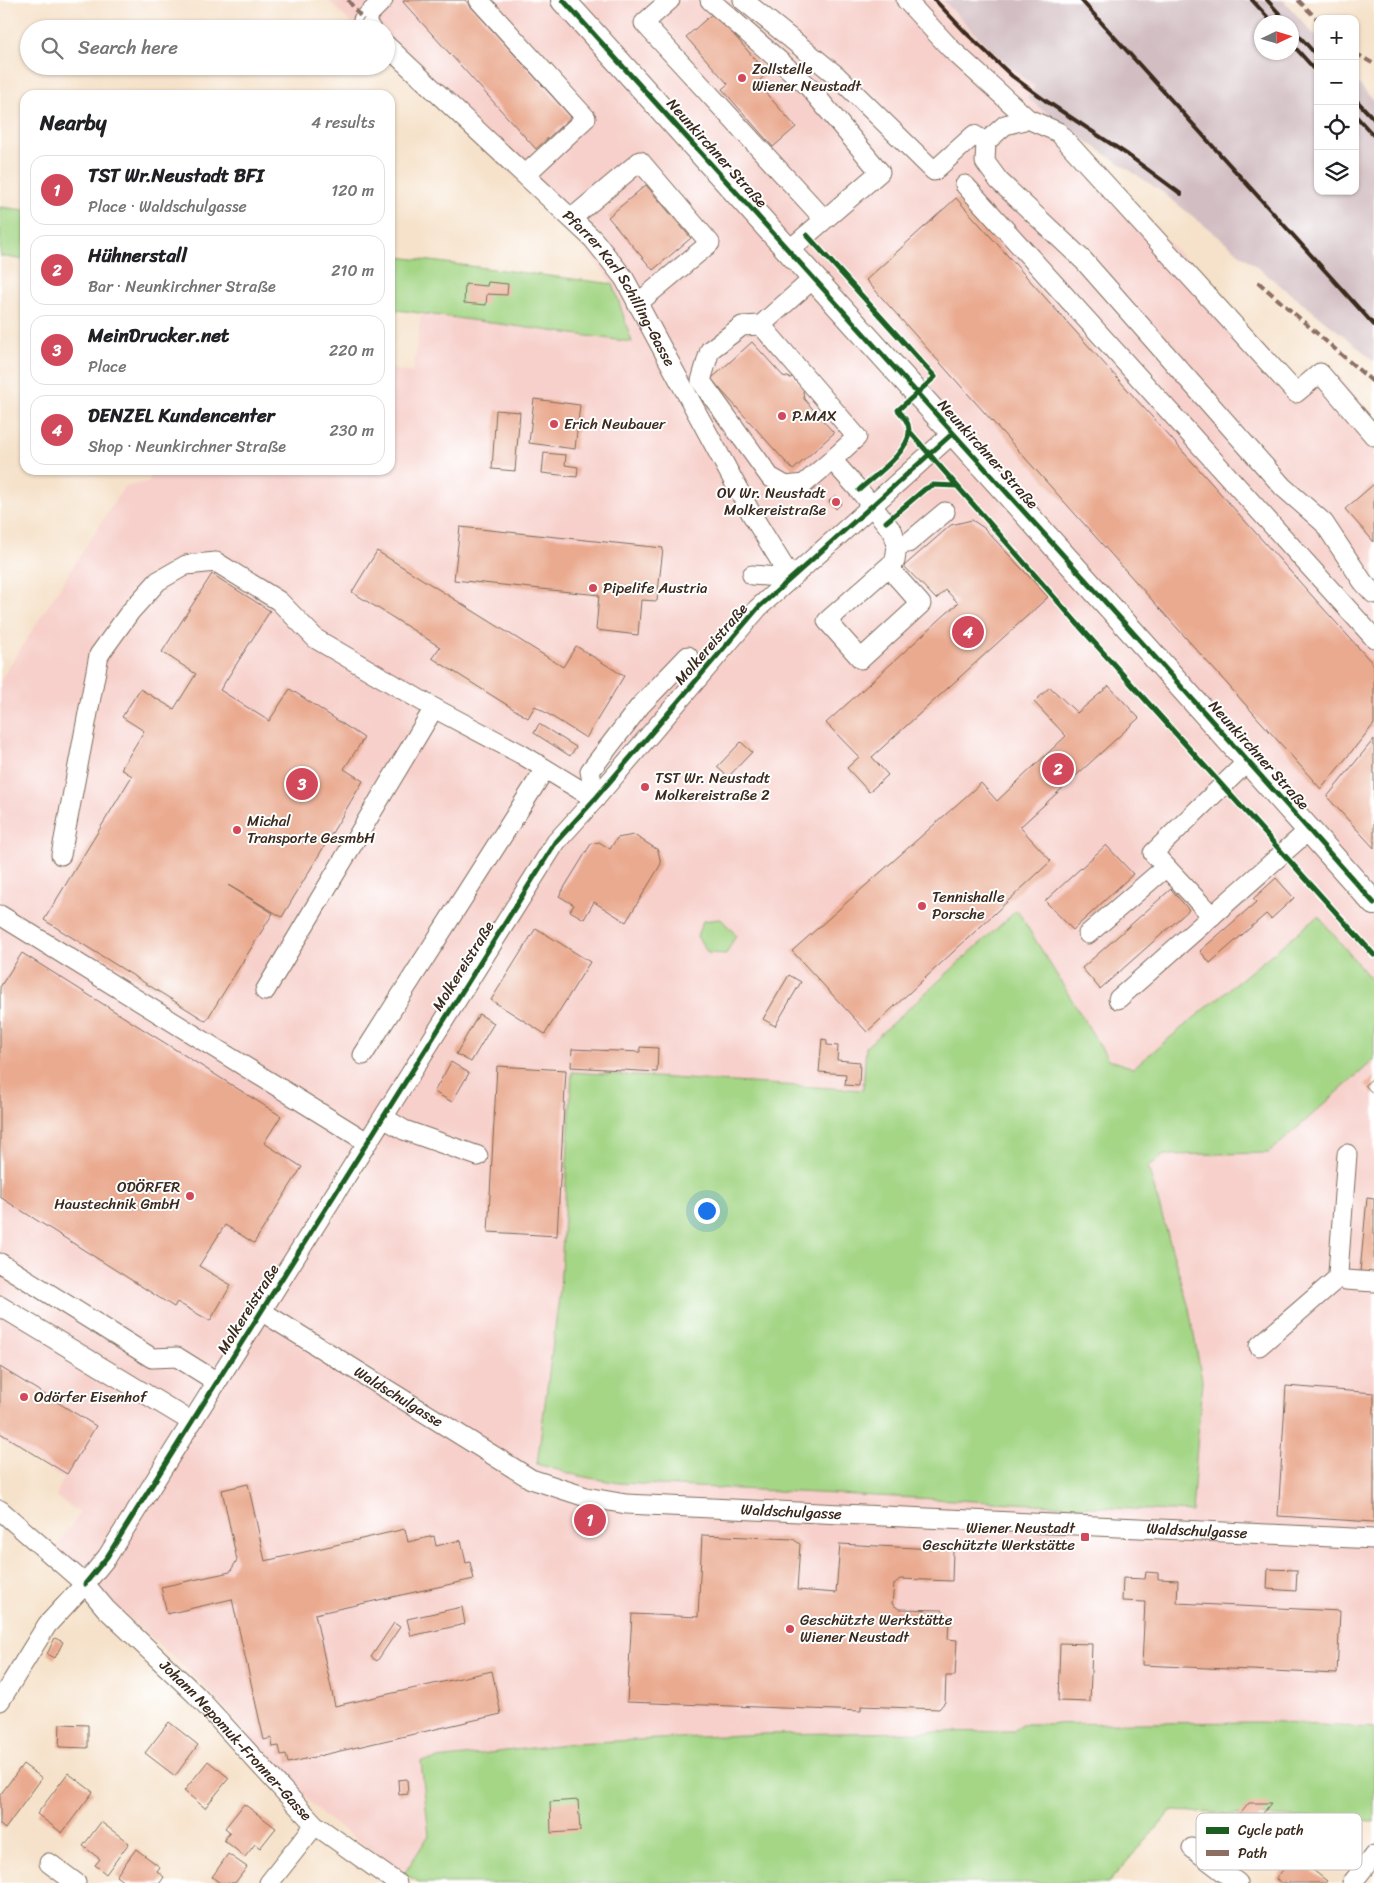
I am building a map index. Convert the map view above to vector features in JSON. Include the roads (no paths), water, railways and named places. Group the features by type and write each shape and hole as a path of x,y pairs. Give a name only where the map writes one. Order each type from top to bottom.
{"main road":[{"name":"Neunkirchner Straße","path":"563,0 1374,903"}],"street":[{"path":"370,20 383,0"},
{"path":"479,0 586,118 526,174"},
{"path":"670,0 644,24 824,220"},
{"path":"710,0 807,85 880,172 788,251"},
{"path":"743,0 837,76 934,171 974,135 986,142"},
{"path":"906,0 950,48 1028,120 1058,132 1296,393 1320,373 1374,436"},
{"name":"Pfarrer Karl Schilling-Gasse","path":"395,53 572,218 593,239 624,278 752,515 791,578"},
{"path":"1028,120 1005,125 986,142 985,162 999,181 1084,261 1283,487 1324,523 1363,582 1374,594"},
{"path":"572,218 640,162 710,243 637,304"},
{"path":"965,185 1374,638"},
{"path":"761,325 857,437 804,484 786,486 770,477 701,381 710,350 742,326 761,325 814,278"},
{"name":"Molkereistraße","path":"0,1701 47,1625 86,1584 107,1557 556,842 758,608 953,433"},
{"path":"832,460 893,532 897,545 895,561 888,567 827,621 861,659 920,604 888,567"},
{"path":"897,545 908,543 945,512"},
{"path":"61,855 99,655 130,612 158,581 186,565 216,562 279,601 316,639 595,799"},
{"path":"752,575 791,578"},
{"path":"595,799 590,771 683,652 715,658"},
{"path":"265,991 434,708"},
{"path":"1212,916 1153,853 1248,762"},
{"path":"363,1055 545,769"},
{"path":"1118,999 1309,830"},
{"path":"1088,934 1166,867"},
{"path":"0,915 367,1142"},
{"path":"384,1118 404,1130 478,1156"},
{"path":"1339,1277 1337,1270 1347,1154"},
{"path":"0,1263 152,1358 177,1357 217,1382"},
{"path":"1339,1277 1346,1280 1374,1282"},
{"path":"1258,1346 1339,1277"},
{"path":"0,1306 192,1422"},
{"name":"Waldschulgasse","path":"261,1311 531,1479 586,1496 626,1504 1374,1539"},
{"name":"Johann Nepomuk-Fronner-Gasse","path":"0,1510 86,1584 106,1609 196,1696 315,1825 397,1883"},
{"path":"269,1883 315,1825"},
{"path":"1192,1848 1196,1851"},
{"path":"1352,1883 1374,1855"},
{"path":"50,1863 76,1883"},
{"path":"1221,1870 1238,1883"}],"railway":[{"path":"935,0 967,34 1012,76 1046,101 1128,155 1181,194"},
{"path":"1081,0 1374,325"},
{"path":"1252,0 1266,15"},
{"path":"1267,0 1281,15"},
{"path":"1299,36 1314,53"},
{"path":"1299,52 1314,69"},
{"path":"1359,103 1374,119"},
{"path":"1359,119 1374,136"}],"place":[{"name":"Zollstelle Wiener Neustadt","path":"742,78"},
{"name":"P.MAX","path":"782,416"},
{"name":"Erich Neubauer","path":"554,424"},
{"name":"OV Wr. Neustadt Molkereistraße","path":"836,502"},
{"name":"Pipelife Austria","path":"593,588"},
{"name":"DENZEL Kundencenter","path":"968,632"},
{"name":"Hühnerstall","path":"1058,769"},
{"name":"MeinDrucker.net","path":"302,784"},
{"name":"TST Wr. Neustadt Molkereistraße 2","path":"645,787"},
{"name":"Michal Transporte GesmbH","path":"237,830"},
{"name":"Tennishalle Porsche","path":"922,906"},
{"name":"ODÖRFER Haustechnik GmbH","path":"190,1196"},
{"name":"Odörfer Eisenhof","path":"24,1397"},
{"name":"TST Wr.Neustadt BFI","path":"590,1520"},
{"name":"Wiener Neustadt Geschützte Werkstätte","path":"1085,1537"},
{"name":"Geschützte Werkstätte Wiener Neustadt","path":"790,1629"}]}
